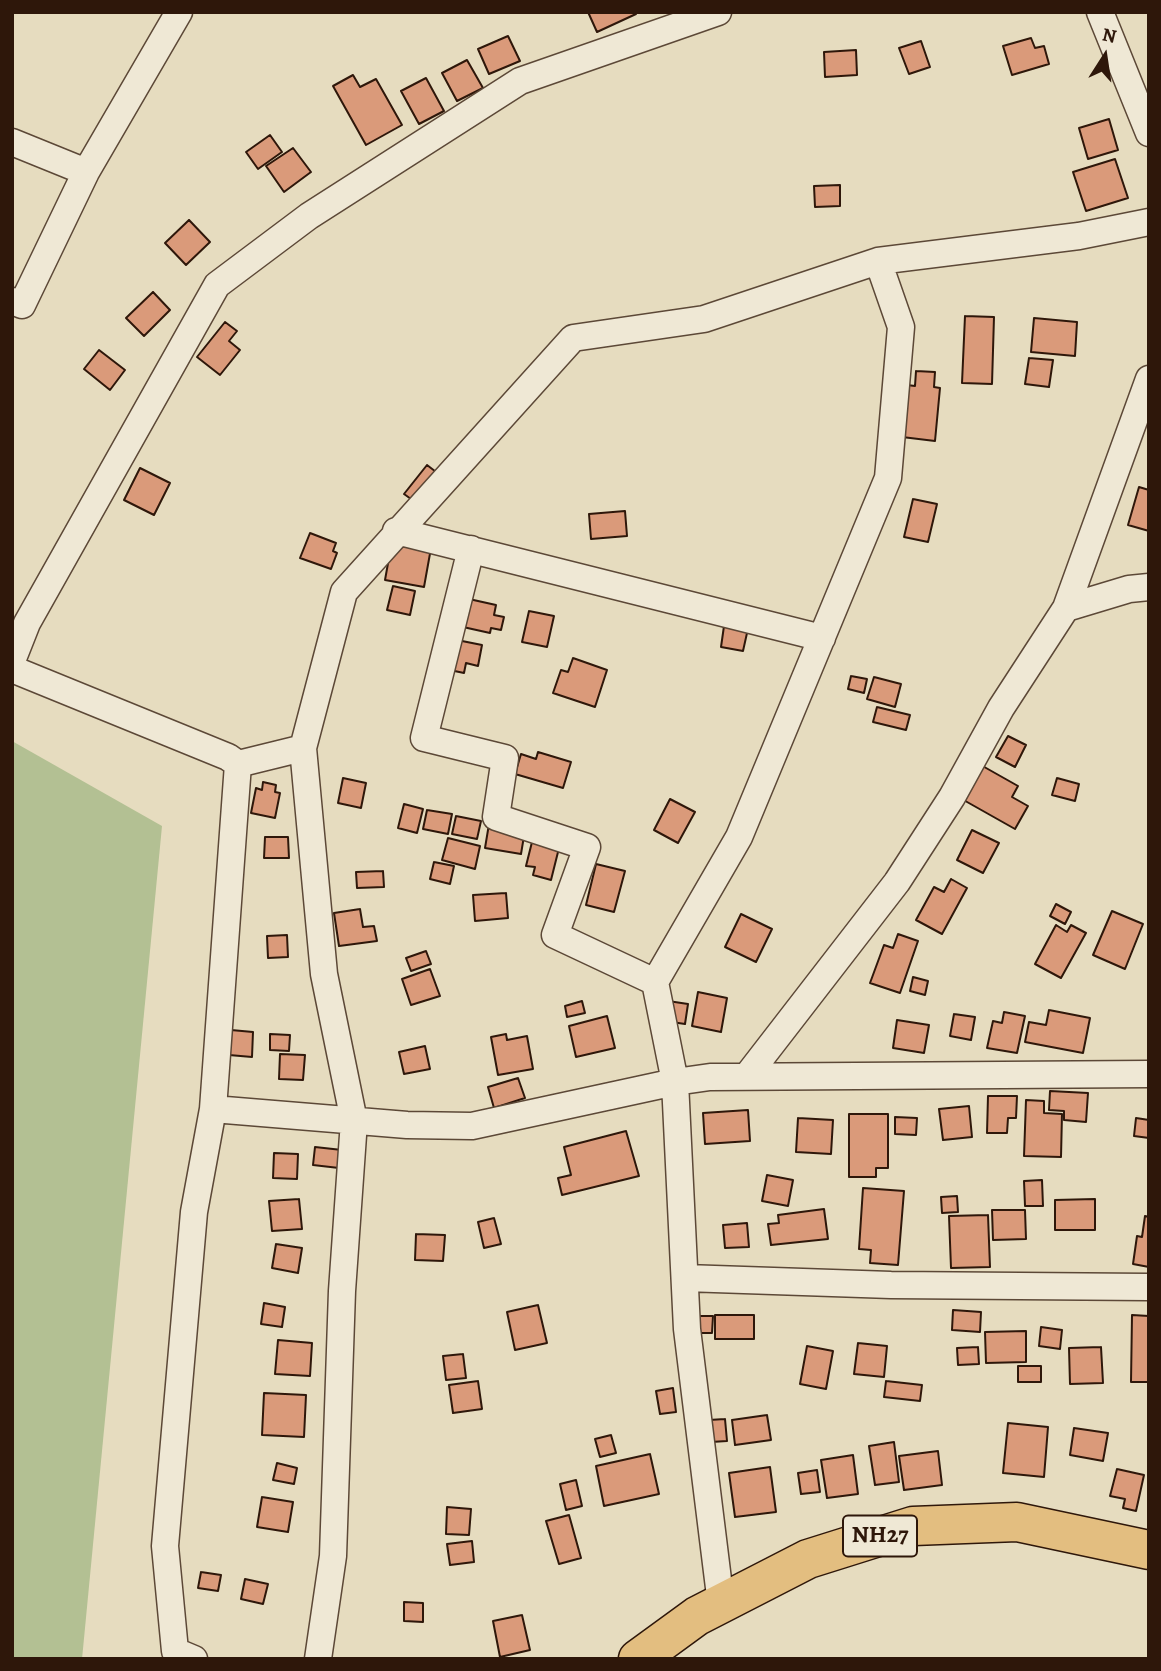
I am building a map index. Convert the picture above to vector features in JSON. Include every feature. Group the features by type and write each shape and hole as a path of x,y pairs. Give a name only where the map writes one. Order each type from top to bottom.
{"highway":[{"name":"NH27","path":"638,1659 697,1616 808,1559 913,1526 1017,1522 1149,1550"}],"street":[{"path":"12,302 22,305 86,172 179,12"},
{"path":"12,661 26,623 216,285 309,216 520,81 718,12"},
{"path":"1100,12 1149,132"},
{"path":"12,142 86,172"},
{"path":"318,1659 333,1556 342,1291 354,1121 324,974 303,748 344,592 396,531 573,338 704,319 877,261 1079,236 1149,222"},
{"path":"721,1604 687,1329 675,1082 655,982 739,837 888,478 901,327 877,261"},
{"path":"747,1076 897,882 952,797 1001,708 1066,608 1149,379"},
{"path":"396,531 822,638"},
{"path":"471,549 424,738 505,758 496,817 587,847 555,935 655,982"},
{"path":"1066,608 1129,589 1149,587"},
{"path":"12,669 219,753 238,764 303,748"},
{"path":"194,1659 175,1651 165,1546 194,1212 213,1109 238,764"},
{"path":"213,1109 354,1121 472,1126 675,1082 747,1076 1149,1074"},
{"path":"685,1278 891,1285 1149,1287"}],"green space":[{"path":"12,741 162,826 82,1659 12,1659"}],"building":[{"path":"588,12 635,12 636,14 597,32"},
{"path":"508,36 520,61 489,74 478,49"},
{"path":"1031,38 1035,48 1044,46 1049,64 1012,75 1003,46"},
{"path":"921,41 930,67 909,74 899,48"},
{"path":"856,50 857,75 825,77 824,52"},
{"path":"467,60 483,88 457,101 442,73"},
{"path":"353,75 360,87 376,79 402,125 366,145 333,86"},
{"path":"426,78 444,111 419,124 401,91"},
{"path":"1109,119 1118,150 1088,159 1079,128"},
{"path":"270,135 282,152 258,169 246,152"},
{"path":"293,148 311,172 284,192 266,166"},
{"path":"1115,159 1128,198 1086,211 1073,172"},
{"path":"840,185 840,206 815,207 814,186"},
{"path":"189,220 210,242 186,265 165,243"},
{"path":"153,292 170,310 144,336 126,318"},
{"path":"965,316 994,317 992,384 962,383"},
{"path":"1034,318 1077,322 1075,356 1031,352"},
{"path":"225,322 237,331 229,341 240,350 220,375 197,357"},
{"path":"99,350 125,370 110,390 84,369"},
{"path":"1029,358 1053,360 1049,387 1025,384"},
{"path":"916,371 935,372 934,387 940,388 935,441 902,437 907,385 915,386"},
{"path":"427,465 440,475 418,504 404,494"},
{"path":"140,468 170,483 154,515 124,500"},
{"path":"1139,487 1149,490 1149,531 1128,525"},
{"path":"913,499 937,504 928,542 904,537"},
{"path":"625,511 627,536 591,539 589,514"},
{"path":"310,533 336,543 333,551 337,553 331,569 300,558"},
{"path":"392,541 431,548 424,587 385,580"},
{"path":"393,586 415,591 410,615 387,610"},
{"path":"469,599 496,605 494,615 504,617 501,630 491,628 490,633 463,627"},
{"path":"529,611 554,616 547,647 522,642"},
{"path":"725,619 749,624 743,651 721,647"},
{"path":"452,639 482,645 478,666 466,663 464,673 445,669"},
{"path":"573,658 607,670 595,707 553,693 561,670 568,672"},
{"path":"851,676 867,679 864,693 848,689"},
{"path":"874,677 901,684 895,707 867,699"},
{"path":"877,707 910,715 906,730 873,722"},
{"path":"1008,736 1026,745 1015,767 996,757"},
{"path":"538,752 571,762 563,788 515,774 521,754 536,759"},
{"path":"979,764 1018,786 1012,797 1028,806 1015,829 960,798"},
{"path":"343,778 366,783 361,808 338,803"},
{"path":"1057,778 1079,784 1075,801 1052,795"},
{"path":"263,782 276,785 275,792 280,793 275,818 251,813 256,788 262,790"},
{"path":"670,799 695,812 678,843 654,830"},
{"path":"404,804 423,809 417,833 398,828"},
{"path":"427,810 452,814 448,834 423,829"},
{"path":"456,816 481,821 477,839 452,834"},
{"path":"489,824 525,830 521,854 485,848"},
{"path":"972,830 999,843 983,873 957,860"},
{"path":"265,837 288,837 289,858 264,858"},
{"path":"448,838 480,846 475,869 442,860"},
{"path":"532,842 559,848 551,880 533,875 535,867 526,866"},
{"path":"434,862 454,866 450,884 430,879"},
{"path":"596,864 625,871 614,912 586,905"},
{"path":"383,871 384,887 357,888 356,872"},
{"path":"951,879 967,888 942,934 916,920 934,887 944,892"},
{"path":"506,893 508,918 475,921 473,895"},
{"path":"1056,904 1071,912 1065,924 1050,916"},
{"path":"360,909 363,927 374,926 377,941 339,946 334,913"},
{"path":"1112,911 1143,924 1125,969 1093,955"},
{"path":"741,914 772,929 756,962 725,947"},
{"path":"1056,925 1067,932 1071,925 1086,933 1061,978 1035,964"},
{"path":"898,934 918,941 900,993 870,983 884,945 893,948"},
{"path":"287,935 288,957 268,958 267,936"},
{"path":"426,951 431,964 411,971 406,958"},
{"path":"430,969 440,996 411,1005 402,979"},
{"path":"913,977 928,981 925,995 910,991"},
{"path":"698,992 727,998 721,1032 692,1026"},
{"path":"582,1001 585,1013 567,1017 565,1006"},
{"path":"668,1001 688,1004 685,1024 665,1021"},
{"path":"1049,1010 1090,1018 1083,1053 1025,1042 1029,1022 1046,1025"},
{"path":"1004,1012 1025,1016 1017,1053 987,1048 993,1021 1002,1023"},
{"path":"954,1014 975,1017 971,1040 950,1036"},
{"path":"607,1016 615,1048 576,1057 569,1026"},
{"path":"897,1020 929,1025 924,1053 893,1048"},
{"path":"231,1030 253,1032 252,1057 229,1055"},
{"path":"270,1034 290,1035 289,1051 270,1050"},
{"path":"506,1034 507,1040 527,1036 533,1069 498,1075 491,1037"},
{"path":"425,1046 430,1069 404,1074 399,1052"},
{"path":"280,1054 305,1055 303,1080 279,1079"},
{"path":"518,1078 525,1098 494,1108 488,1087"},
{"path":"1050,1091 1088,1093 1086,1122 1064,1120 1064,1111 1049,1110"},
{"path":"988,1096 1017,1096 1016,1118 1008,1118 1007,1133 987,1133"},
{"path":"1026,1100 1044,1101 1044,1113 1062,1114 1061,1157 1024,1156"},
{"path":"969,1106 972,1137 943,1140 939,1109"},
{"path":"748,1110 750,1141 705,1144 703,1113"},
{"path":"849,1114 888,1114 888,1168 876,1168 876,1177 849,1177"},
{"path":"895,1117 917,1118 916,1135 895,1134"},
{"path":"798,1118 833,1120 831,1154 796,1152"},
{"path":"1136,1118 1149,1120 1149,1138 1134,1136"},
{"path":"626,1131 639,1176 562,1195 558,1178 571,1175 564,1147"},
{"path":"315,1147 342,1150 339,1168 313,1165"},
{"path":"274,1153 298,1154 297,1179 273,1178"},
{"path":"767,1175 793,1180 788,1206 762,1201"},
{"path":"1042,1180 1043,1206 1025,1206 1024,1181"},
{"path":"863,1188 904,1191 898,1265 870,1263 871,1250 859,1249"},
{"path":"957,1196 958,1212 942,1213 941,1197"},
{"path":"299,1199 302,1229 272,1231 269,1201"},
{"path":"1095,1199 1095,1230 1055,1230 1055,1200"},
{"path":"824,1209 828,1239 771,1245 768,1224 779,1223 778,1215"},
{"path":"992,1210 1025,1210 1026,1239 993,1240"},
{"path":"988,1215 990,1267 951,1268 949,1216"},
{"path":"1145,1216 1149,1217 1149,1267 1133,1264 1137,1236 1142,1237"},
{"path":"494,1218 501,1244 484,1248 478,1222"},
{"path":"747,1223 749,1247 725,1248 723,1225"},
{"path":"416,1234 445,1235 443,1261 415,1260"},
{"path":"276,1244 302,1248 298,1273 272,1268"},
{"path":"264,1303 285,1307 282,1327 261,1324"},
{"path":"538,1305 547,1343 515,1350 507,1312"},
{"path":"953,1310 981,1312 980,1332 952,1330"},
{"path":"715,1315 754,1315 754,1339 715,1339"},
{"path":"1132,1315 1149,1316 1149,1382 1131,1382"},
{"path":"696,1316 713,1316 712,1333 696,1333"},
{"path":"1041,1327 1062,1330 1060,1349 1039,1346"},
{"path":"1026,1331 1026,1362 986,1363 985,1332"},
{"path":"278,1340 312,1343 310,1376 275,1374"},
{"path":"858,1343 887,1346 884,1377 854,1374"},
{"path":"807,1346 833,1351 826,1389 800,1384"},
{"path":"978,1347 979,1364 958,1365 957,1348"},
{"path":"1101,1347 1103,1383 1070,1384 1069,1348"},
{"path":"463,1354 466,1378 446,1380 443,1356"},
{"path":"1018,1366 1041,1366 1041,1382 1018,1382"},
{"path":"478,1381 482,1409 453,1413 449,1385"},
{"path":"886,1381 922,1385 920,1401 884,1397"},
{"path":"673,1388 676,1412 660,1414 656,1391"},
{"path":"264,1393 306,1395 304,1437 262,1435"},
{"path":"767,1415 771,1440 735,1445 732,1420"},
{"path":"725,1419 727,1441 711,1442 709,1420"},
{"path":"1008,1423 1048,1427 1044,1477 1003,1473"},
{"path":"1074,1428 1108,1433 1103,1461 1070,1455"},
{"path":"611,1435 616,1453 600,1457 595,1439"},
{"path":"894,1442 899,1482 875,1485 869,1446"},
{"path":"938,1451 942,1485 904,1490 899,1456"},
{"path":"650,1454 659,1494 604,1506 596,1466"},
{"path":"853,1455 858,1494 827,1498 821,1460"},
{"path":"277,1463 297,1468 294,1484 273,1480"},
{"path":"770,1467 776,1512 735,1517 729,1473"},
{"path":"1117,1469 1144,1475 1136,1511 1123,1508 1125,1499 1110,1496"},
{"path":"817,1470 820,1492 801,1494 798,1473"},
{"path":"576,1480 582,1506 566,1510 560,1484"},
{"path":"262,1497 293,1502 288,1532 257,1527"},
{"path":"447,1507 471,1509 469,1535 446,1534"},
{"path":"569,1515 581,1558 559,1564 546,1521"},
{"path":"472,1541 474,1562 450,1565 447,1544"},
{"path":"201,1572 221,1575 218,1591 198,1588"},
{"path":"245,1579 268,1584 263,1604 241,1599"},
{"path":"404,1602 423,1603 423,1622 404,1621"},
{"path":"522,1615 530,1650 500,1657 493,1621"}]}
